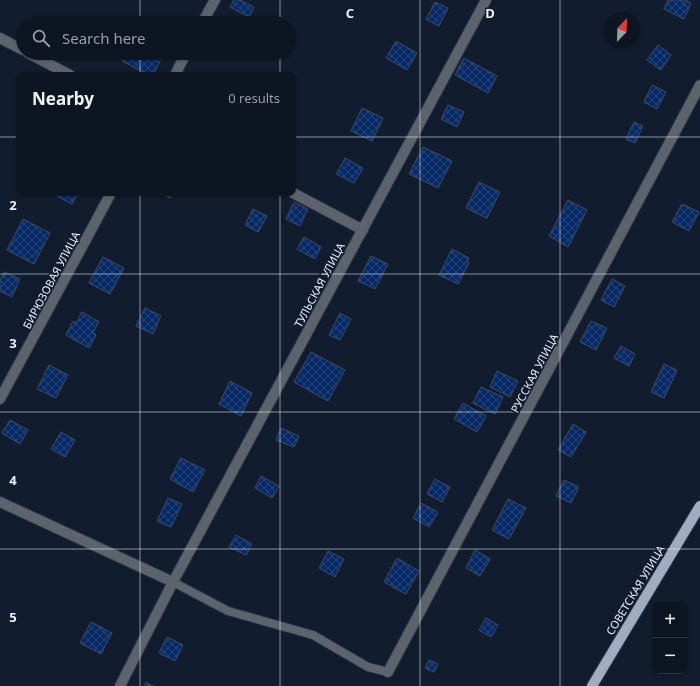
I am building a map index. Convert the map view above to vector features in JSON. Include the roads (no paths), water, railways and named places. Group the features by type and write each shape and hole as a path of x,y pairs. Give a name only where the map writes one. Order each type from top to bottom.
{"main road":[{"name":"СОВЕТСКАЯ УЛИЦА","path":"592,686 700,506"}],"street":[{"path":"206,16 215,0"},
{"name":"ТУЛЬСКАЯ УЛИЦА","path":"120,686 173,582 486,0"},
{"path":"0,38 16,46"},
{"path":"41,60 64,72"},
{"path":"176,72 182,60"},
{"name":"РУССКАЯ УЛИЦА","path":"388,672 700,85"},
{"path":"296,195 363,230"},
{"name":"БИРЮЗОВАЯ УЛИЦА","path":"0,399 109,196"},
{"path":"0,502 173,582"}],"lane":[{"path":"173,582 228,611 313,635 368,667 388,672"}]}
